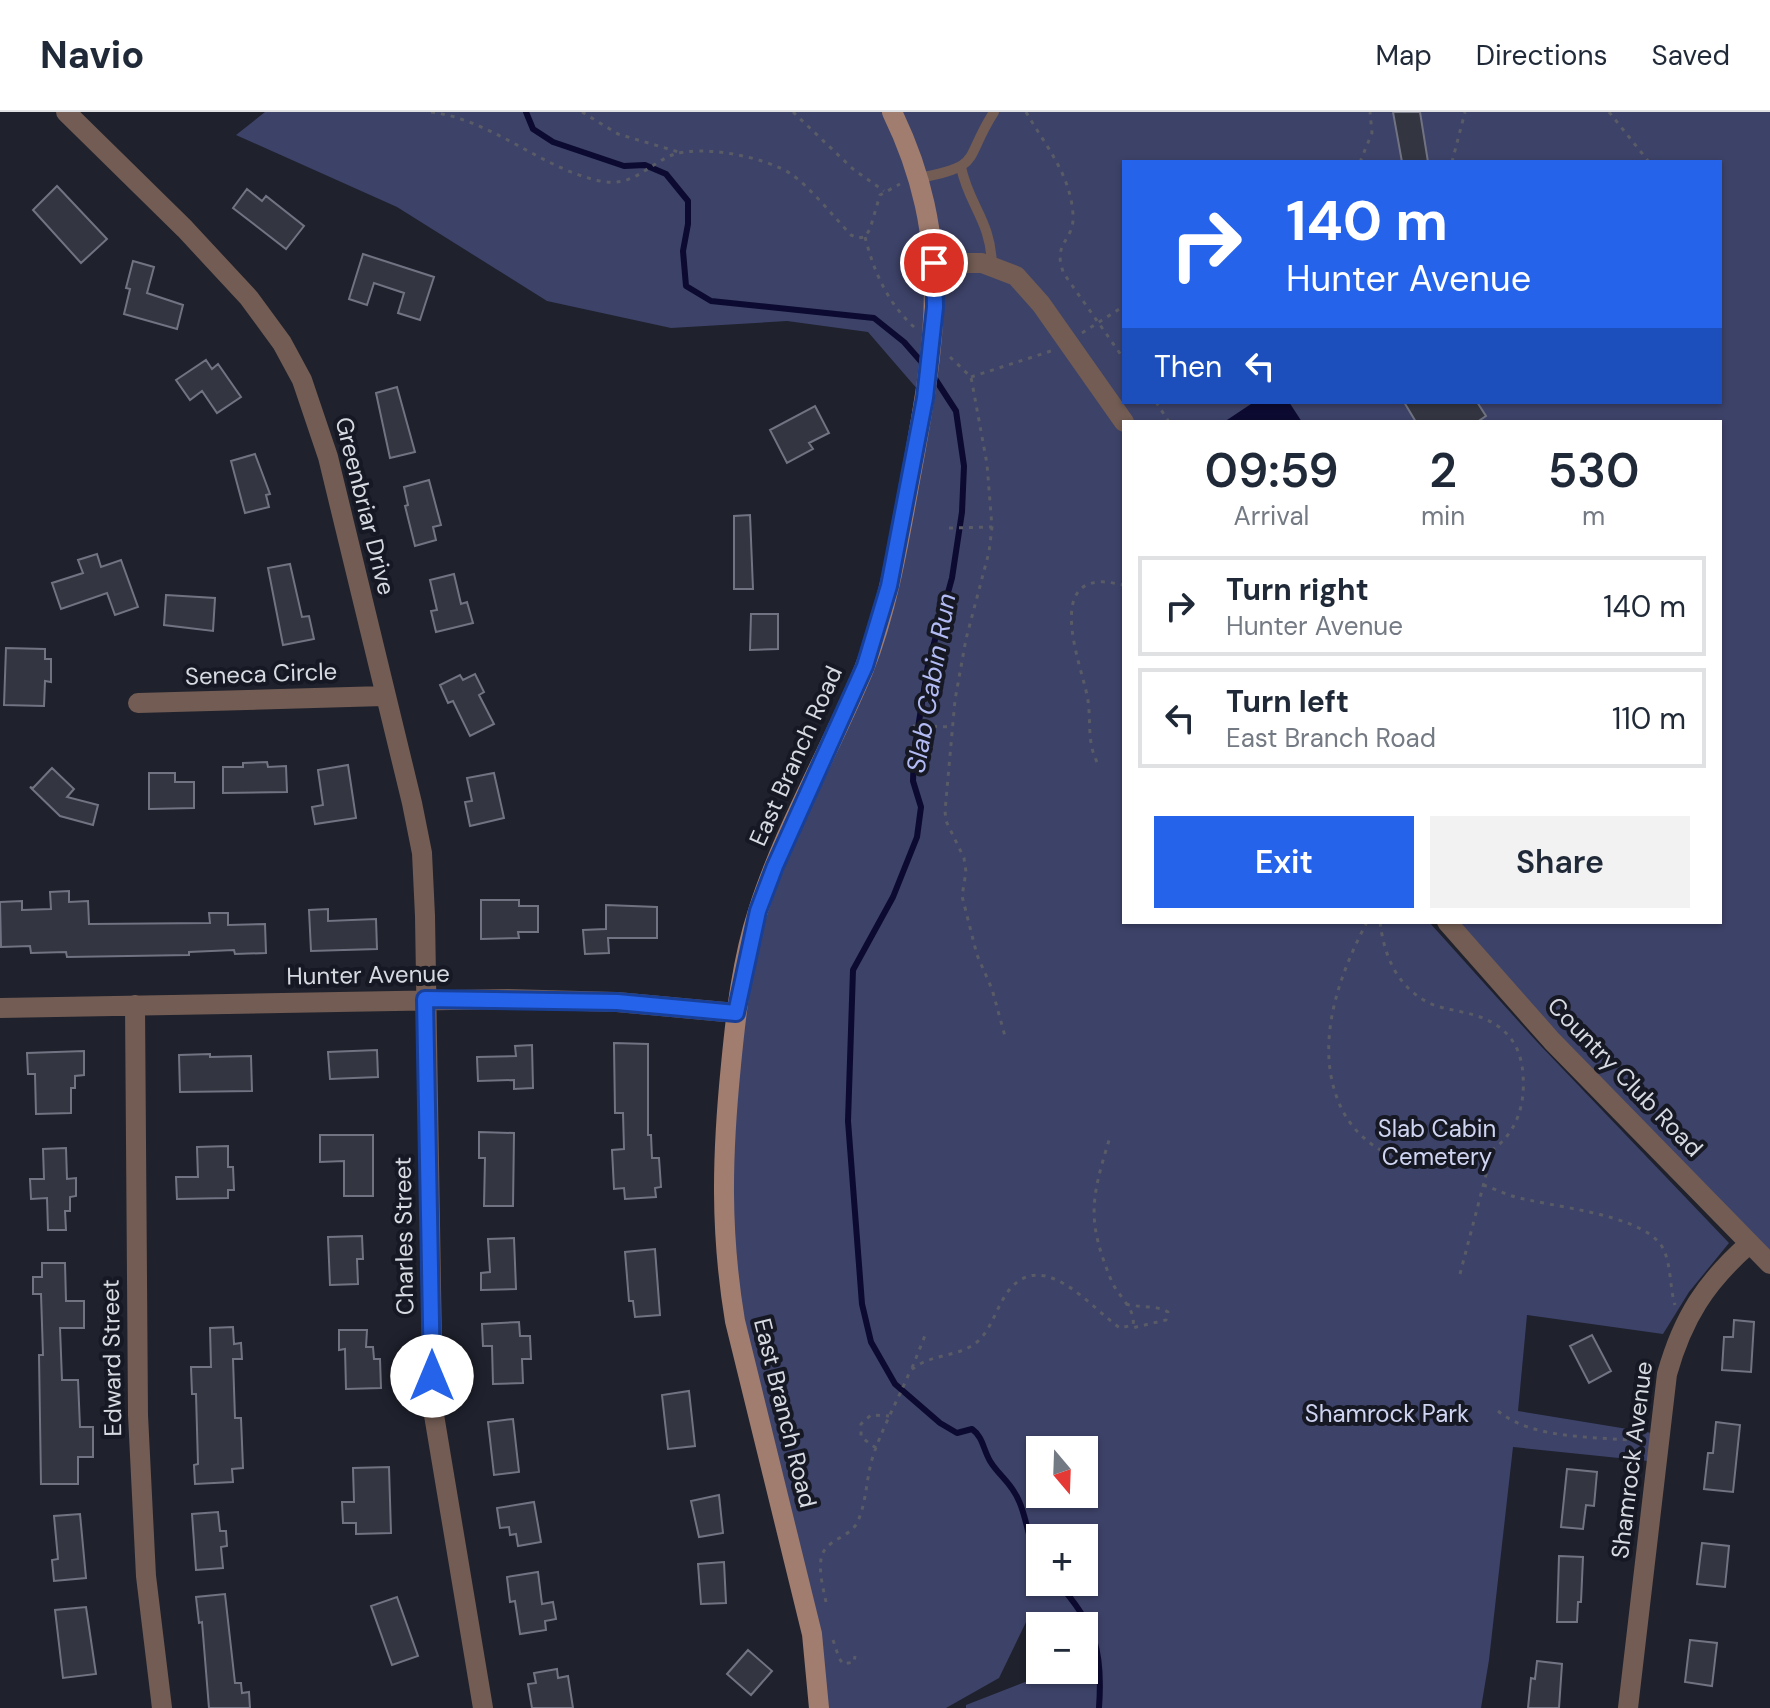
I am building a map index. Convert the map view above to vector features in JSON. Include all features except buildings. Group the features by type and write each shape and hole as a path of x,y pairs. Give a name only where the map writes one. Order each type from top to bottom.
{"main road":[{"name":"East Branch Road","path":"819,1708 812,1634 735,1321 729,1284 722,1216 725,1128 736,1013 758,911 775,866 865,666 892,573 925,398 933,342 934,263 919,178 892,112"}],"street":[{"name":"Greenbriar Drive","path":"66,112 185,229 249,298 282,343 312,405 328,457 422,853 425,999"},
{"path":"934,263 992,266 1016,276 1029,287 1123,420"},
{"name":"Seneca Circle","path":"138,703 384,696"},
{"name":"Country Club Road","path":"1449,924 1552,1041 1770,1264"},
{"name":"Hunter Avenue","path":"0,1008 425,999 617,1002 736,1013"},
{"name":"Charles Street","path":"425,999 433,1409 483,1708"},
{"name":"Edward Street","path":"135,1005 138,1415 146,1576 162,1708"},
{"name":"Shamrock Avenue","path":"1628,1708 1667,1374 1676,1342 1694,1304 1721,1269 1749,1244"}],"lane":[{"path":"919,178 961,167 970,161 994,112"},
{"path":"961,167 965,184 988,230 992,266"}],"path":[{"path":"431,112 471,120 575,174 615,183 642,175 682,153 708,151 742,156 792,174 851,235 865,237"},
{"path":"582,112 618,134 682,153"},
{"path":"793,112 853,169 884,191"},
{"path":"1026,112 1059,166 1069,189 1074,218 1058,260 1064,274 1122,356"},
{"path":"1361,160 1372,133 1370,112"},
{"path":"1453,160 1465,112"},
{"path":"1609,112 1647,160"},
{"path":"919,178 880,195 865,237 871,261 899,313 971,377 987,464 989,552 966,639 945,811 946,821 964,858 964,906 1006,1040"},
{"path":"949,528 989,527"},
{"path":"1097,762 1090,748 1088,698 1071,616 1072,600 1080,588 1091,583 1101,581 1122,585"},
{"path":"913,726 953,727"},
{"path":"1366,924 1337,993 1330,1025 1331,1066 1339,1104 1363,1137 1379,1151 1428,1165 1460,1165 1483,1158 1510,1134 1523,1100 1522,1057 1513,1040 1500,1027 1483,1017 1436,1005 1410,989 1395,975 1386,956 1380,924"},
{"path":"1110,1137 1092,1202 1095,1227 1114,1286 1134,1320 1133,1325 1127,1328"},
{"path":"1460,1274 1492,1152"},
{"path":"1483,1185 1511,1196 1624,1222 1650,1234 1666,1256 1674,1300 1684,1325"},
{"path":"910,1371 919,1363 975,1344 983,1336 1011,1288 1033,1276 1058,1279 1120,1328 1160,1323 1169,1316 1163,1309 1126,1304"},
{"path":"826,1603 821,1558 824,1549 856,1526 876,1448 926,1333"},
{"path":"1498,1411 1510,1421 1537,1431 1659,1443"},
{"path":"876,1448 861,1437 861,1424 871,1415 889,1416"},
{"path":"831,1633 843,1664 854,1662 855,1656"}],"green space":[{"path":"265,112 1770,112 1770,1261 1454,924 1722,924 1722,420 1122,420 1122,924 1431,924 1538,1043 1729,1243 1689,1292 1663,1334 1527,1315 1518,1411 1652,1433 1648,1461 1513,1447 1481,1708 966,1708 966,1705 1026,1682 1098,1684 1098,1612 1026,1612 1026,1622 999,1678 946,1708 819,1708 722,1216 746,956 865,665 925,398 868,332 787,321 671,328 547,301 397,207 236,135"}],"shaded area":[{"path":"1251,404 1290,404 1301,420 1227,420"}],"waterway":[{"name":"Slab Cabin Run","path":"526,112 533,129 553,142 624,166 645,165 666,174 688,201 683,251 686,286 711,301 874,318 904,342 925,366"},
{"name":"Slab Cabin Run","path":"932,374 956,411 964,466 962,512 952,578 928,665 914,753 913,781 921,807 917,837 893,897 853,970 848,1121 862,1304 871,1342 895,1384 940,1423 957,1433 972,1429 990,1461 1016,1494 1026,1524"},
{"name":"Slab Cabin Run","path":"1069,1596 1088,1626 1098,1655 1099,1708"}],"route":[{"path":"432,1376 425,999 617,1002 736,1013 758,911 775,866 865,666 889,586 925,398 935,307 934,263"}],"park label":[{"name":"Slab Cabin Cemetery","path":"1437,1143"},
{"name":"Shamrock Park","path":"1387,1414"}]}
